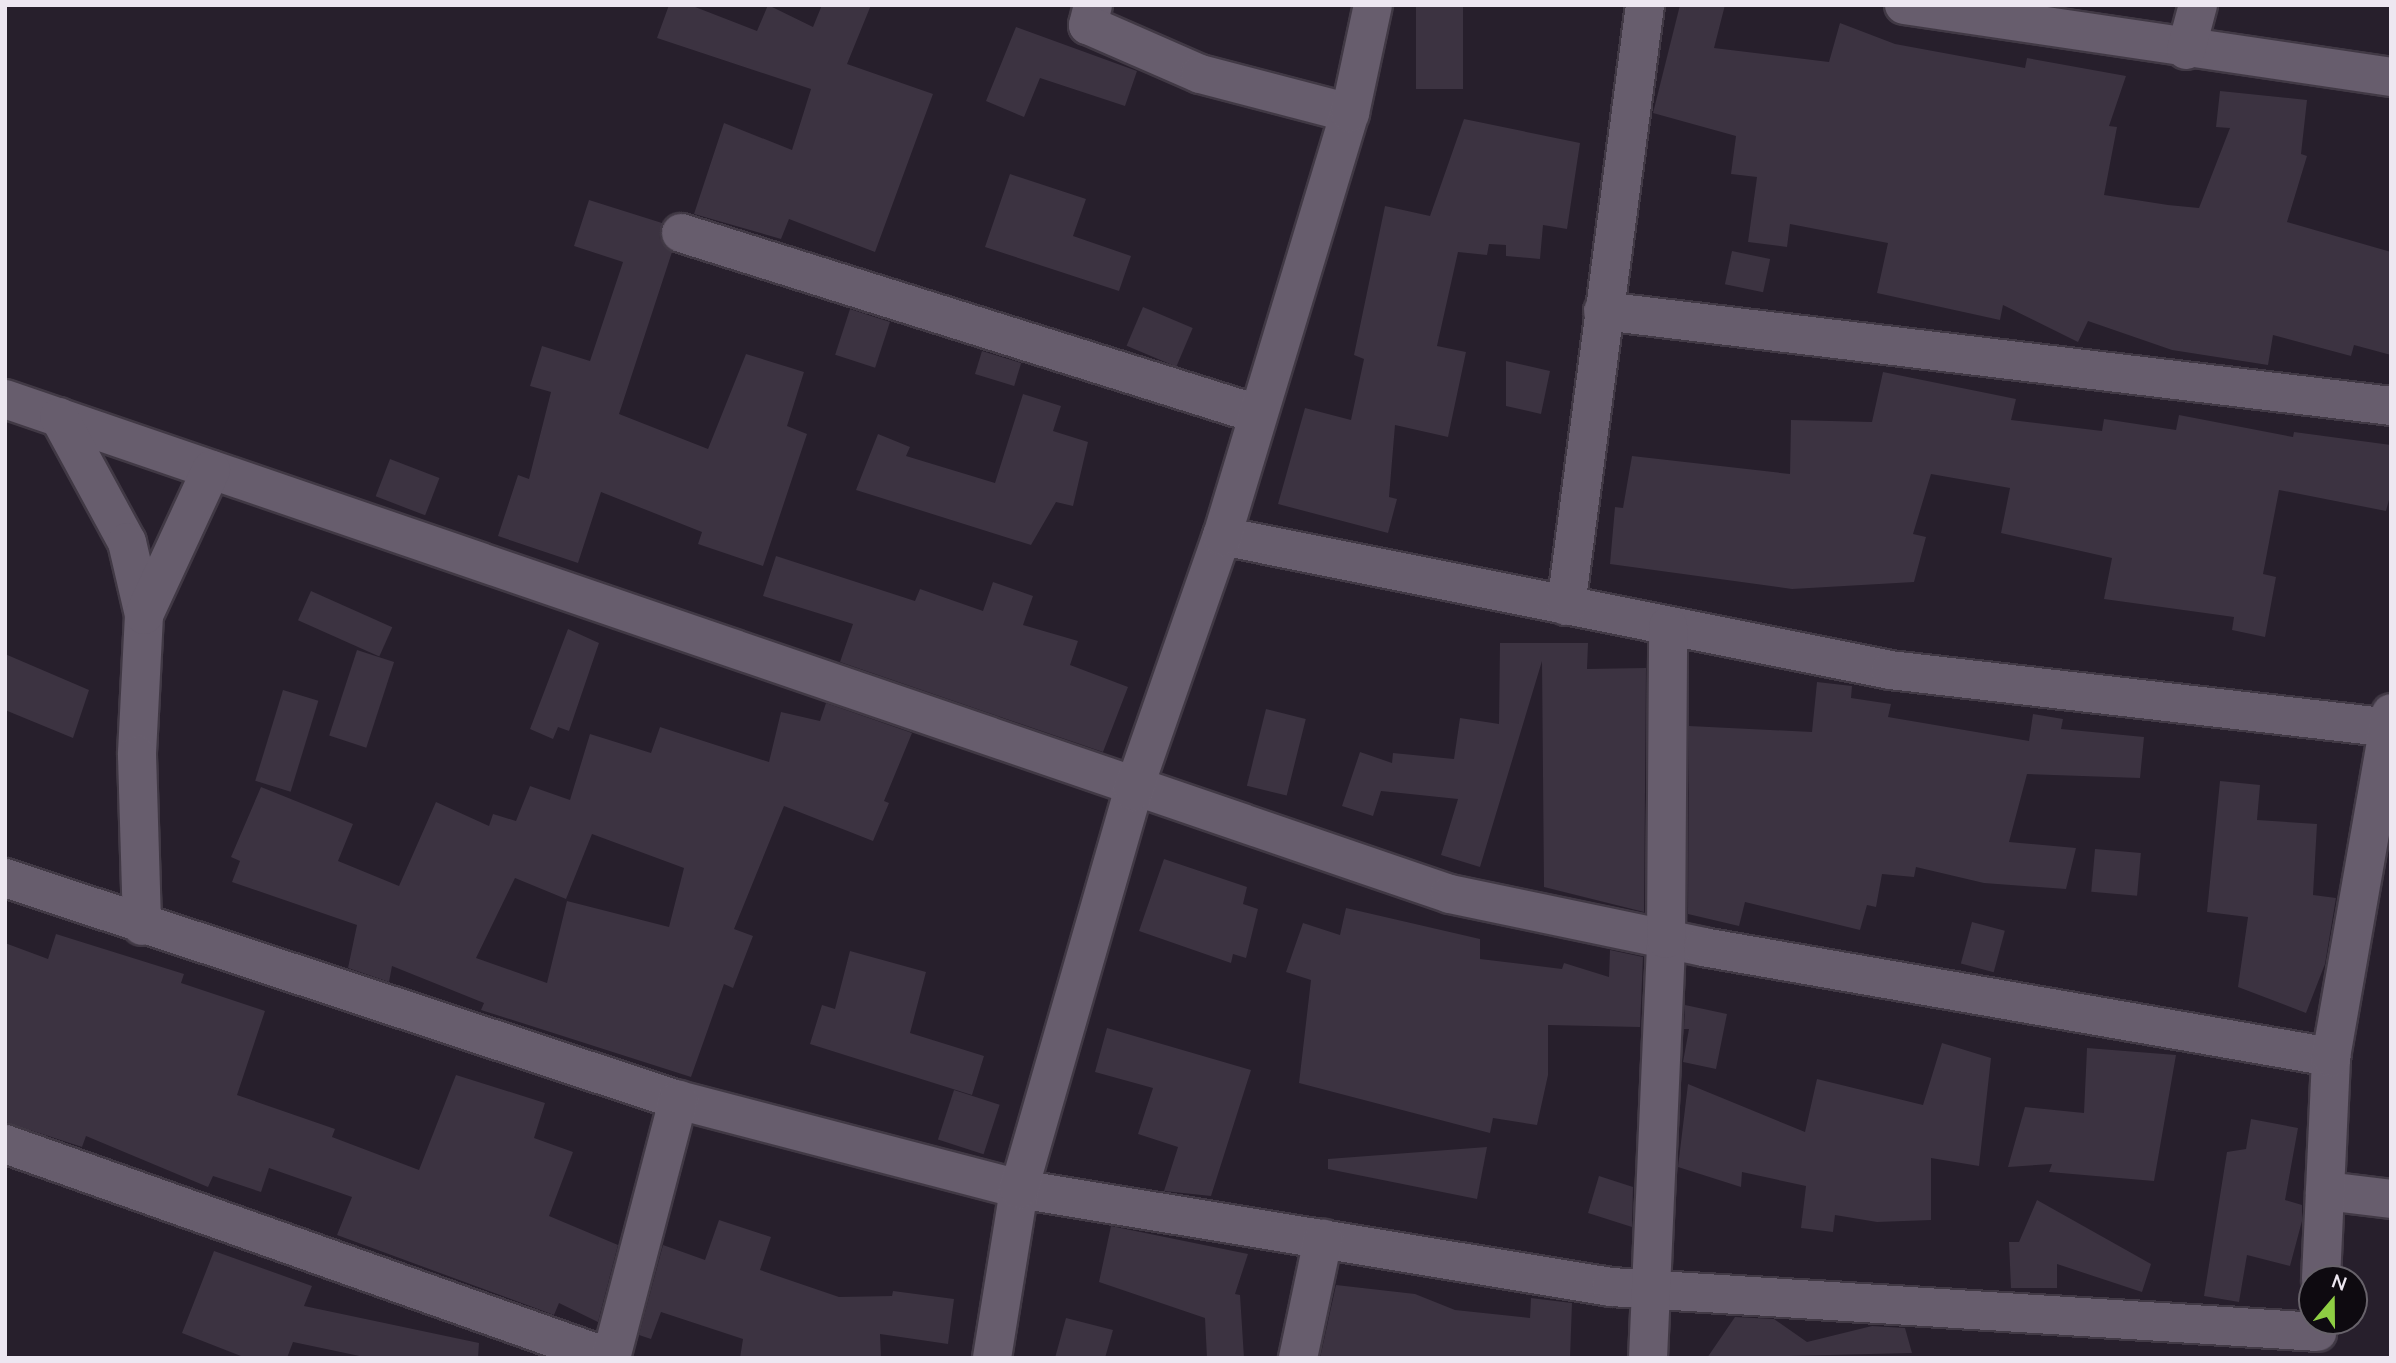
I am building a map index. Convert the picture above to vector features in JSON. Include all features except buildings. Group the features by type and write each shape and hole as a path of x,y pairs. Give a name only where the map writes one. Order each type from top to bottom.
{"street":[{"path":"1093,5 1088,25 1200,74 1350,113"},
{"path":"992,1358 1019,1189 1133,791 1222,536 1350,113 1373,5"},
{"path":"1566,606 1645,5"},
{"path":"1905,5 2186,50 2391,77"},
{"path":"2186,50 2198,5"},
{"path":"681,233 1257,414"},
{"path":"1603,311 2391,406"},
{"path":"5,398 1133,791 1450,894 1667,939 2331,1057"},
{"path":"58,417 127,542 144,615 137,732 142,926"},
{"path":"144,615 211,470"},
{"path":"1222,536 1890,670 2390,723 2331,1057 2322,1265"},
{"path":"1648,1358 1649,1289 1667,939 1668,626"},
{"path":"5,878 142,926 678,1100 1019,1189 1649,1289 2318,1337"},
{"path":"5,1144 611,1358 678,1100"},
{"path":"2325,1191 2391,1199"},
{"path":"1298,1358 1323,1239"}]}
